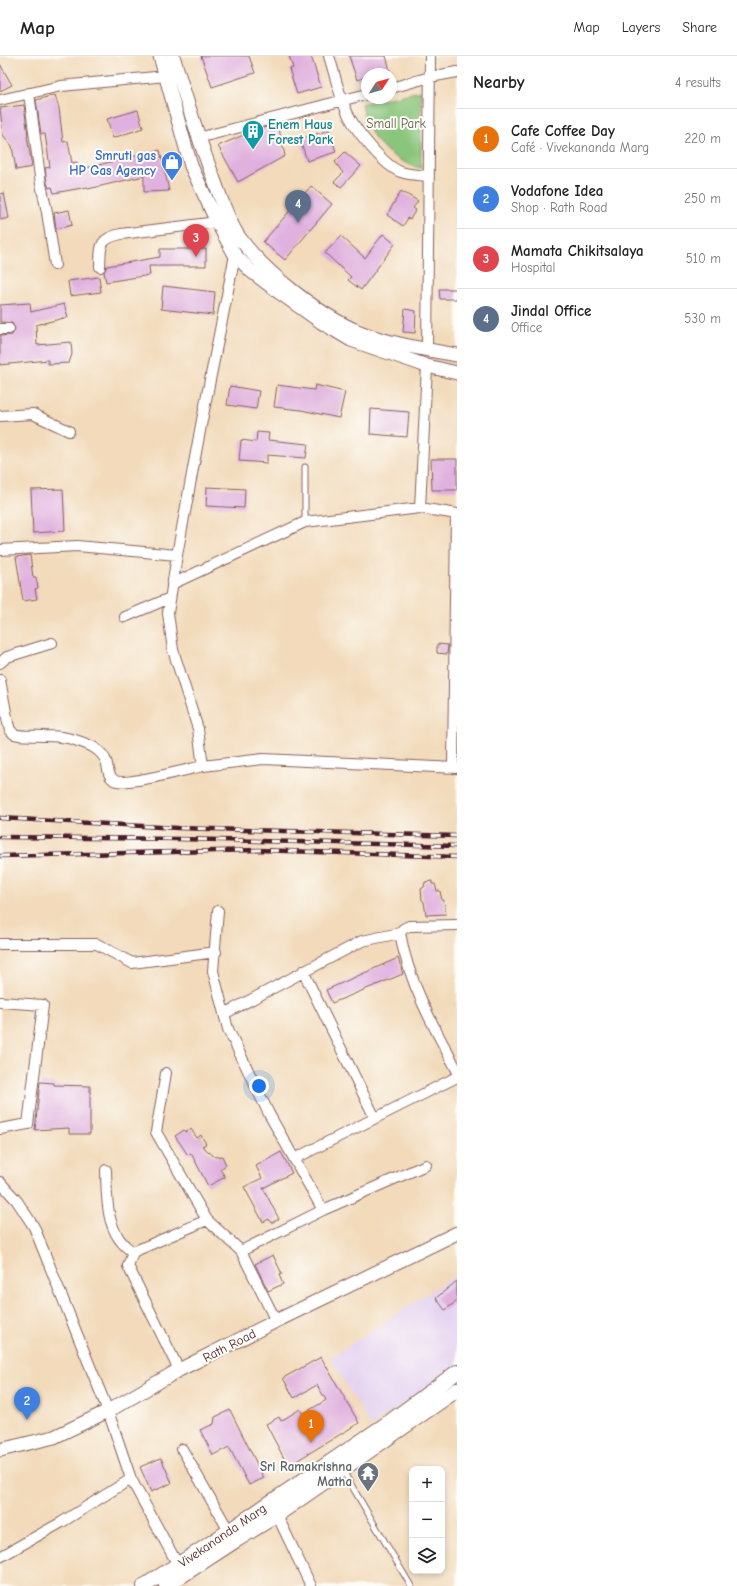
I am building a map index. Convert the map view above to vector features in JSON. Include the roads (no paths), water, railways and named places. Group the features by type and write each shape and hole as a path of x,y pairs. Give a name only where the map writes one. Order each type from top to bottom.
{"main road":[{"name":"Vivekananda Marg","path":"144,1586 178,1565 392,1420 457,1372"},
{"name":"Vivekananda Marg","path":"166,1586 343,1471 457,1390"}],"street":[{"path":"160,56 190,166 222,218 256,258 283,282 328,315 357,330 389,342 457,355"},
{"path":"173,56 222,218 236,255 251,271 280,293 321,322 351,340 427,366 457,373"},
{"path":"330,56 348,115 362,137 379,156 400,172 429,176"},
{"path":"427,349 430,56"},
{"path":"397,86 430,77 457,72"},
{"path":"0,100 61,86 166,76"},
{"path":"29,93 41,184 55,265"},
{"path":"198,138 361,96"},
{"path":"100,267 101,246 103,240 108,237 222,218"},
{"path":"203,766 198,729 173,650 168,613 202,420 236,255"},
{"path":"420,508 427,366"},
{"path":"0,416 33,414 68,431"},
{"path":"0,680 8,723 10,730 14,734 74,740 98,749 104,755 109,773 116,782 145,779 203,766 263,759 455,768 457,514 420,508 305,522 172,584"},
{"path":"0,550 77,546 177,556"},
{"path":"125,617 170,598"},
{"path":"0,663 7,657 52,643"},
{"path":"218,911 216,952 213,971 228,1030 269,1114 323,1210"},
{"path":"224,1014 362,940 400,933 409,926 457,925"},
{"path":"400,933 411,974 436,1032 457,1070"},
{"path":"0,944 97,944 132,963 216,952"},
{"path":"303,971 375,1118"},
{"path":"0,1002 43,1005 28,1124 0,1128"},
{"path":"166,1073 156,1132 207,1220 241,1251 276,1321"},
{"path":"294,1159 457,1077"},
{"path":"241,1251 323,1210 426,1165"},
{"path":"106,1170 107,1201 112,1229 124,1245 133,1252"},
{"path":"0,1182 16,1201 34,1227 108,1411 131,1479 178,1565"},
{"path":"179,1370 128,1266 133,1252 207,1220"},
{"name":"Rath Road","path":"0,1450 54,1437 108,1411 179,1370 457,1232"},
{"path":"182,1449 229,1530"},
{"path":"0,1557 62,1522 131,1479"},
{"path":"277,1515 311,1586"}],"lane":[{"path":"305,467 305,522"},
{"path":"343,1471 411,1586"}],"railway":[{"path":"0,818 178,828 457,836"},
{"path":"0,837 179,839 457,846"},
{"path":"0,856 259,850 457,857"}],"place":[{"name":"Enem Haus Forest Park","path":"253,150"},
{"name":"Smruti gas HP Gas Agency","path":"172,182"},
{"name":"Jindal Office","path":"298,223"},
{"name":"Mamata Chikitsalaya","path":"196,257"},
{"name":"Vodafone Idea","path":"27,1420"},
{"name":"Cafe Coffee Day","path":"311,1443"},
{"name":"Sri Ramakrishna Matha","path":"368,1492"}],"park label":[{"name":"Small Park","path":"396,123"}]}
